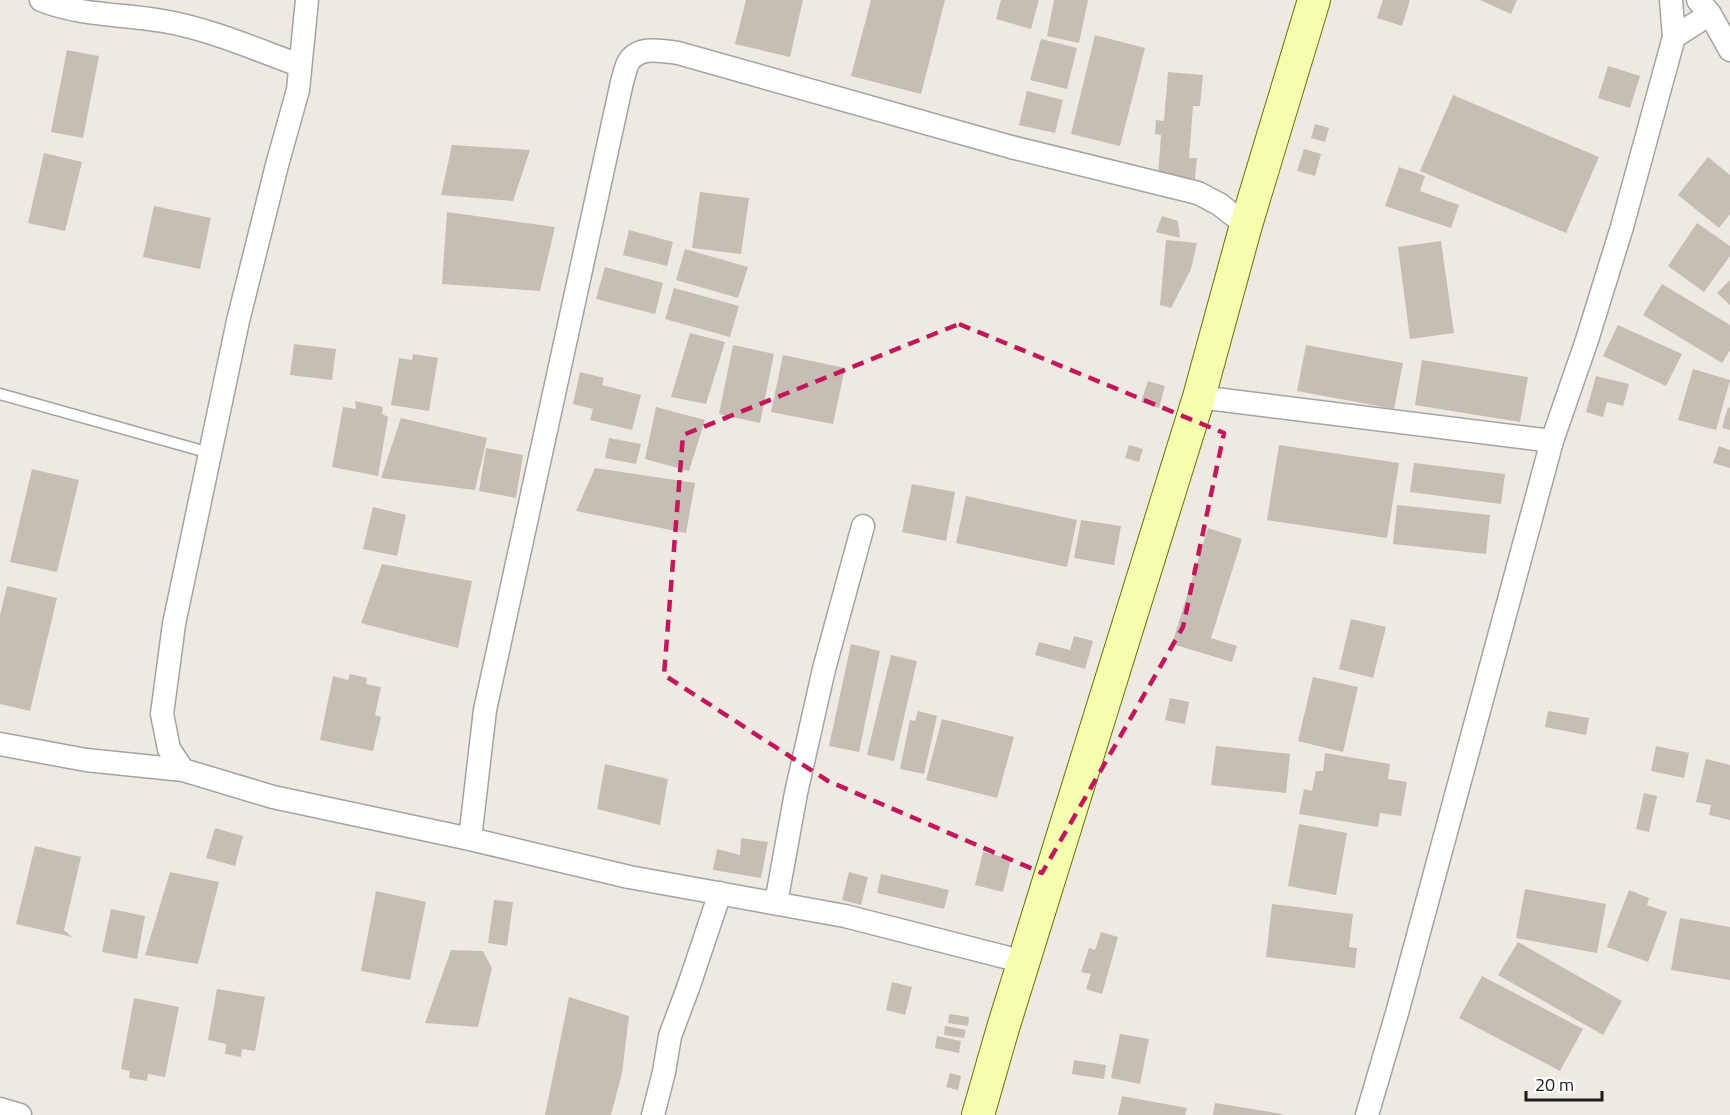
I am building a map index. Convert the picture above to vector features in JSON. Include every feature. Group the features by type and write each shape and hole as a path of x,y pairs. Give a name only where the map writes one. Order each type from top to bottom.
{"main road":[{"path":"978,1115 1199,397 1246,225 1314,0"}],"street":[{"path":"41,0 77,12 162,20 202,29 299,65"},
{"path":"183,770 169,749 162,714 174,624 241,310 298,90 307,0"},
{"path":"1367,1115 1397,1013 1552,441 1587,340 1622,227 1674,36 1671,0"},
{"path":"1674,36 1704,7 1730,50"},
{"path":"470,839 485,710 622,82 629,61 642,52 652,49 678,53 1011,147 1198,193 1219,204 1246,225"},
{"path":"1199,397 1552,441"},
{"path":"776,903 796,793 824,669 863,526"},
{"path":"0,744 86,760 183,770 273,797 470,839 629,877 844,916 1024,962"},
{"path":"653,1115 670,1036 720,893"},
{"path":"0,1109 20,1115"}],"lane":[{"path":"0,394 210,453"}],"highlighted area":[{"path":"959,324 1224,433 1183,627 1042,873 828,781 664,675 683,435"}],"building":[{"path":"746,0 803,0 790,57 735,44"},
{"path":"871,0 945,0 921,94 851,76"},
{"path":"1001,0 1039,0 1031,29 996,19"},
{"path":"1054,0 1088,0 1079,43 1047,36"},
{"path":"1383,0 1410,0 1402,26 1377,18"},
{"path":"1480,0 1517,0 1511,14"},
{"path":"1095,35 1145,48 1120,146 1071,134"},
{"path":"1041,39 1077,48 1067,89 1030,80"},
{"path":"67,50 99,56 83,138 51,132"},
{"path":"1608,66 1640,76 1630,108 1598,98"},
{"path":"1168,72 1203,75 1200,106 1193,106 1189,158 1197,158 1195,179 1158,176 1161,135 1155,134 1156,120 1164,121"},
{"path":"1027,91 1063,100 1055,133 1019,125"},
{"path":"1453,95 1599,157 1566,233 1420,171"},
{"path":"1315,124 1329,128 1325,142 1311,138"},
{"path":"452,145 530,150 513,201 441,195"},
{"path":"1304,149 1321,154 1315,176 1297,171"},
{"path":"44,153 82,162 65,231 28,223"},
{"path":"1708,157 1730,175 1730,214 1719,228 1678,195"},
{"path":"1399,167 1425,176 1420,191 1459,205 1451,228 1385,206"},
{"path":"700,192 749,198 741,254 692,248"},
{"path":"154,206 211,218 200,269 143,257"},
{"path":"447,212 555,227 540,291 442,284"},
{"path":"1162,216 1178,221 1180,238 1156,232"},
{"path":"1697,223 1730,246 1730,256 1704,292 1668,266"},
{"path":"629,230 673,242 667,266 623,255"},
{"path":"1166,240 1197,243 1191,269 1171,308 1160,305"},
{"path":"1441,241 1454,333 1410,339 1398,247"},
{"path":"685,249 748,267 738,298 676,280"},
{"path":"605,267 663,283 655,314 596,299"},
{"path":"1730,280 1730,305 1717,293"},
{"path":"1662,284 1730,325 1730,350 1722,363 1643,315"},
{"path":"674,288 739,306 730,337 665,319"},
{"path":"1618,325 1682,354 1666,386 1603,356"},
{"path":"690,333 725,342 706,404 671,397"},
{"path":"294,344 336,349 332,380 290,375"},
{"path":"733,345 774,354 760,423 719,414"},
{"path":"1306,345 1403,363 1394,409 1297,391"},
{"path":"413,354 438,358 429,411 391,405 399,358 412,360"},
{"path":"783,355 845,368 833,424 771,412"},
{"path":"1422,360 1528,377 1520,422 1415,405"},
{"path":"1693,369 1730,380 1716,430 1678,420"},
{"path":"580,372 604,378 602,385 641,395 632,430 590,420 593,409 573,404"},
{"path":"1596,376 1629,384 1623,406 1607,402 1603,417 1586,412"},
{"path":"1148,381 1165,386 1159,408 1141,402"},
{"path":"355,401 383,407 382,414 388,417 378,476 332,467 343,407 356,409"},
{"path":"656,407 705,420 689,471 645,459"},
{"path":"1728,407 1730,408 1730,430 1722,428"},
{"path":"401,418 487,438 475,490 381,478"},
{"path":"609,438 641,444 636,464 605,458"},
{"path":"1129,445 1143,449 1139,462 1125,458"},
{"path":"1279,445 1399,463 1387,538 1267,520"},
{"path":"1719,446 1730,450 1730,468 1713,463"},
{"path":"486,448 523,455 516,498 479,491"},
{"path":"1414,463 1505,474 1501,504 1410,492"},
{"path":"595,468 695,483 686,533 576,511"},
{"path":"32,469 79,480 57,572 10,562"},
{"path":"912,484 955,492 946,541 902,532"},
{"path":"966,496 1077,520 1067,567 956,543"},
{"path":"1397,505 1490,515 1486,554 1393,544"},
{"path":"373,507 406,515 397,556 363,549"},
{"path":"1081,520 1121,526 1114,565 1074,558"},
{"path":"1208,528 1242,539 1211,638 1237,646 1232,662 1172,644"},
{"path":"382,564 472,581 458,648 361,623"},
{"path":"7,586 57,598 30,711 0,704 0,615"},
{"path":"1351,619 1386,627 1373,678 1339,669"},
{"path":"1074,636 1093,641 1085,669 1035,655 1039,642 1070,650"},
{"path":"851,644 880,651 859,752 829,746"},
{"path":"891,655 917,661 894,761 867,755"},
{"path":"350,674 367,678 366,684 381,687 375,715 381,717 373,751 320,740 333,676 348,680"},
{"path":"1313,677 1358,687 1343,752 1298,741"},
{"path":"1170,698 1189,702 1185,724 1165,720"},
{"path":"918,711 937,716 924,774 900,769 910,720 915,721"},
{"path":"1548,711 1589,718 1586,735 1545,727"},
{"path":"942,719 1014,737 997,798 926,780"},
{"path":"1216,746 1290,754 1286,793 1211,785"},
{"path":"1656,746 1689,753 1684,778 1651,771"},
{"path":"1325,753 1390,764 1388,779 1407,782 1401,816 1380,813 1378,827 1299,814 1304,789 1312,791 1316,771 1323,771"},
{"path":"1706,759 1730,765 1730,820 1709,815 1711,805 1696,802"},
{"path":"605,764 668,779 660,825 597,809"},
{"path":"1644,793 1657,796 1649,832 1636,829"},
{"path":"1299,824 1347,833 1336,895 1288,886"},
{"path":"215,828 243,836 235,866 206,858"},
{"path":"741,838 768,842 761,878 713,870 717,849 740,855"},
{"path":"35,846 81,857 64,930 72,937 16,924"},
{"path":"983,852 1011,859 1003,892 975,885"},
{"path":"170,872 219,882 198,964 145,955"},
{"path":"849,872 868,877 861,905 842,900"},
{"path":"881,874 949,890 944,909 877,893"},
{"path":"1525,889 1606,904 1597,953 1516,938"},
{"path":"1629,890 1649,898 1647,905 1667,912 1648,962 1607,947"},
{"path":"376,891 426,902 410,980 361,971"},
{"path":"494,900 513,902 507,946 488,943"},
{"path":"1272,904 1353,914 1349,947 1357,948 1355,968 1266,957"},
{"path":"111,909 145,916 137,959 102,952"},
{"path":"1680,918 1730,927 1730,980 1671,970"},
{"path":"1101,932 1118,937 1102,994 1086,989 1091,974 1081,972 1089,948 1095,950"},
{"path":"1518,942 1622,1001 1603,1035 1498,975"},
{"path":"451,950 483,951 492,968 478,1027 425,1023"},
{"path":"1482,976 1583,1029 1560,1071 1459,1018"},
{"path":"892,982 912,987 905,1015 886,1010"},
{"path":"217,989 265,997 255,1051 242,1049 241,1057 225,1054 226,1044 208,1040"},
{"path":"569,997 629,1016 622,1073 611,1115 545,1115"},
{"path":"134,998 179,1007 165,1077 148,1074 147,1081 129,1078 130,1071 121,1069"},
{"path":"949,1014 969,1017 968,1026 948,1023"},
{"path":"945,1026 966,1030 964,1038 944,1035"},
{"path":"1120,1034 1149,1039 1140,1084 1111,1078"},
{"path":"937,1036 961,1041 959,1053 935,1048"},
{"path":"1074,1060 1106,1065 1104,1079 1072,1074"},
{"path":"950,1073 961,1076 958,1090 946,1087"},
{"path":"1122,1096 1187,1108 1185,1115 1118,1115"},
{"path":"1215,1103 1282,1114 1282,1115 1213,1115"}]}
